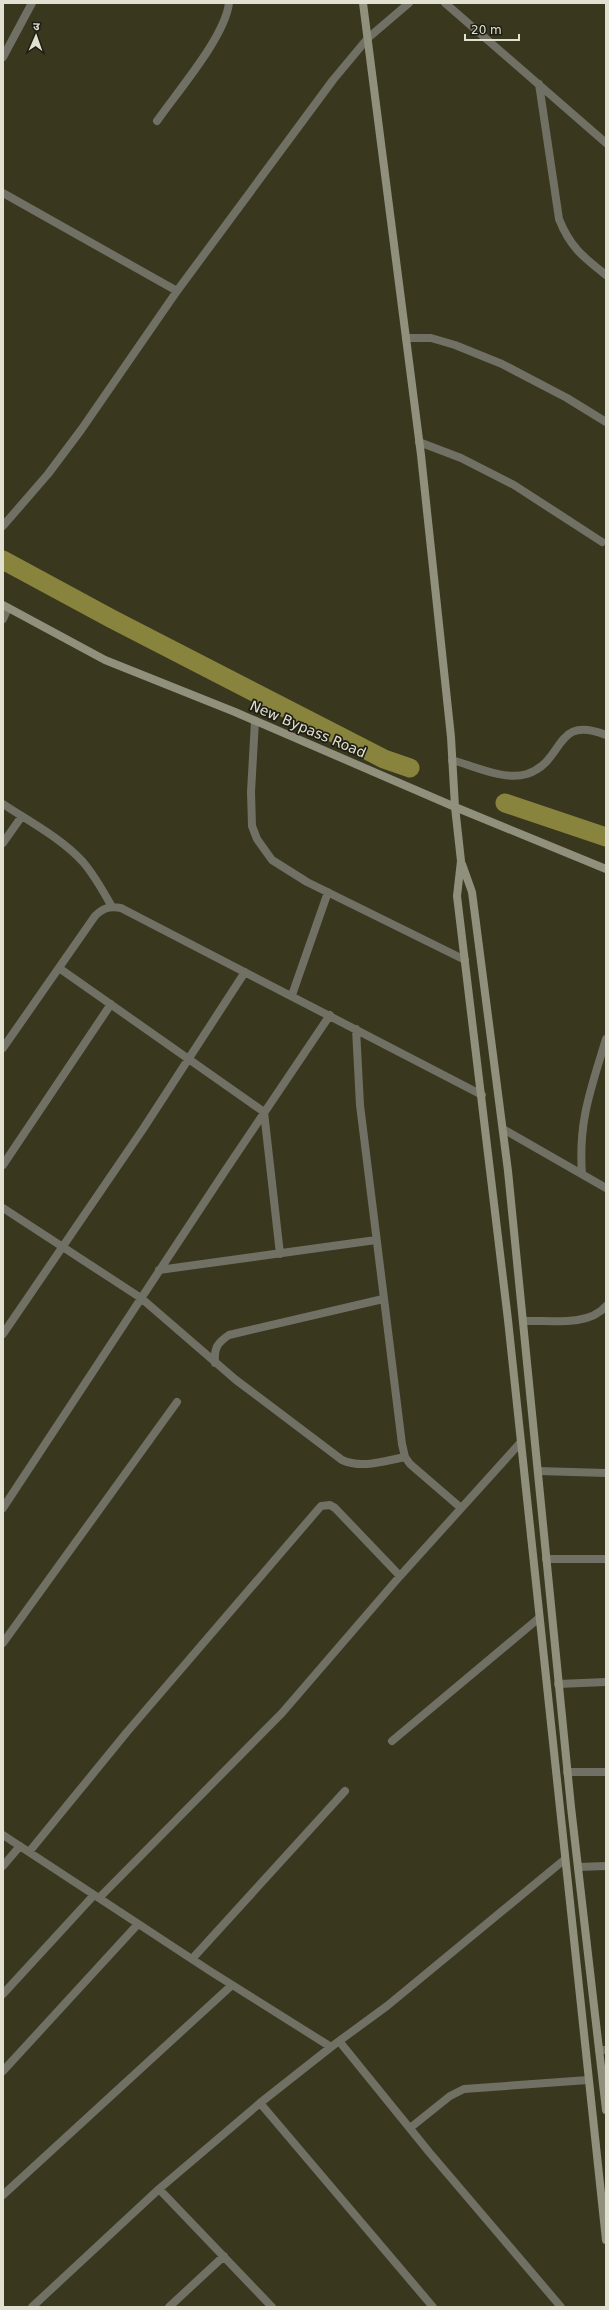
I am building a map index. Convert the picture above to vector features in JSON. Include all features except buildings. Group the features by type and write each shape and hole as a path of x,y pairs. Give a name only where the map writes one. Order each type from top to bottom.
{"street":[{"path":"3,57 32,3"},
{"path":"157,121 209,47 222,25 229,3"},
{"path":"363,3 419,442 452,760 460,861 457,896 482,1095 521,1442 564,1860 606,2240"},
{"path":"3,526 48,474 82,430 177,291 332,80 368,38 409,3"},
{"path":"445,3 606,143"},
{"path":"539,84 559,219 566,238 580,255 606,274"},
{"path":"3,193 177,291"},
{"path":"406,338 431,338 455,345 496,361 567,398 606,422"},
{"path":"419,442 461,458 514,485 602,542"},
{"path":"3,619 5,607"},
{"name":"New Bypass Road","path":"5,607 105,660 255,721 455,807 606,869"},
{"path":"255,721 251,792 252,826 257,839 272,860 284,869 328,892 465,960"},
{"path":"452,760 504,774 527,774 547,761 568,734 576,729 596,731 606,735"},
{"path":"3,804 61,843 83,862 96,878 112,907"},
{"path":"3,843 22,816"},
{"path":"460,861 472,892 503,1129 524,1321 567,1772 578,1867 603,2050 606,2110"},
{"path":"292,996 328,892"},
{"path":"3,1048 95,916 102,909 112,907 121,908 482,1095"},
{"path":"59,968 264,1112 280,1254"},
{"path":"3,1334 63,1247 245,972"},
{"path":"3,1165 110,1004"},
{"path":"3,1508 159,1270 330,1015"},
{"path":"356,1029 360,1105 383,1299 405,1457 410,1464 461,1508"},
{"path":"582,1174 580,1146 582,1124 606,1039"},
{"path":"503,1129 606,1188"},
{"path":"3,1208 141,1298 236,1380 342,1460 352,1465 364,1465 405,1457"},
{"path":"159,1270 376,1240"},
{"path":"215,1363 214,1351 218,1343 228,1334 383,1299"},
{"path":"524,1321 588,1318 599,1314 606,1306"},
{"path":"3,1643 177,1402"},
{"path":"3,1994 96,1896 282,1713 400,1576 521,1442"},
{"path":"538,1471 606,1473"},
{"path":"29,1852 126,1732 321,1506 330,1505 335,1508 400,1576"},
{"path":"546,1559 606,1559"},
{"path":"392,1741 539,1618"},
{"path":"558,1684 606,1682"},
{"path":"567,1772 606,1772"},
{"path":"192,1960 345,1792"},
{"path":"3,1835 192,1960 330,2047"},
{"path":"3,1866 20,1846"},
{"path":"37,2305 159,2189 260,2103 330,2047 387,2006 564,1860"},
{"path":"578,1867 606,1866"},
{"path":"3,2072 138,1924"},
{"path":"3,2194 232,1985"},
{"path":"339,2041 410,2128 561,2307"},
{"path":"410,2128 450,2096 464,2090 588,2080"},
{"path":"260,2103 433,2307"},
{"path":"159,2189 272,2307"},
{"path":"169,2307 224,2256"}],"waterway":[{"path":"3,560 112,619 384,759 410,768"},
{"path":"505,803 606,837"}]}
